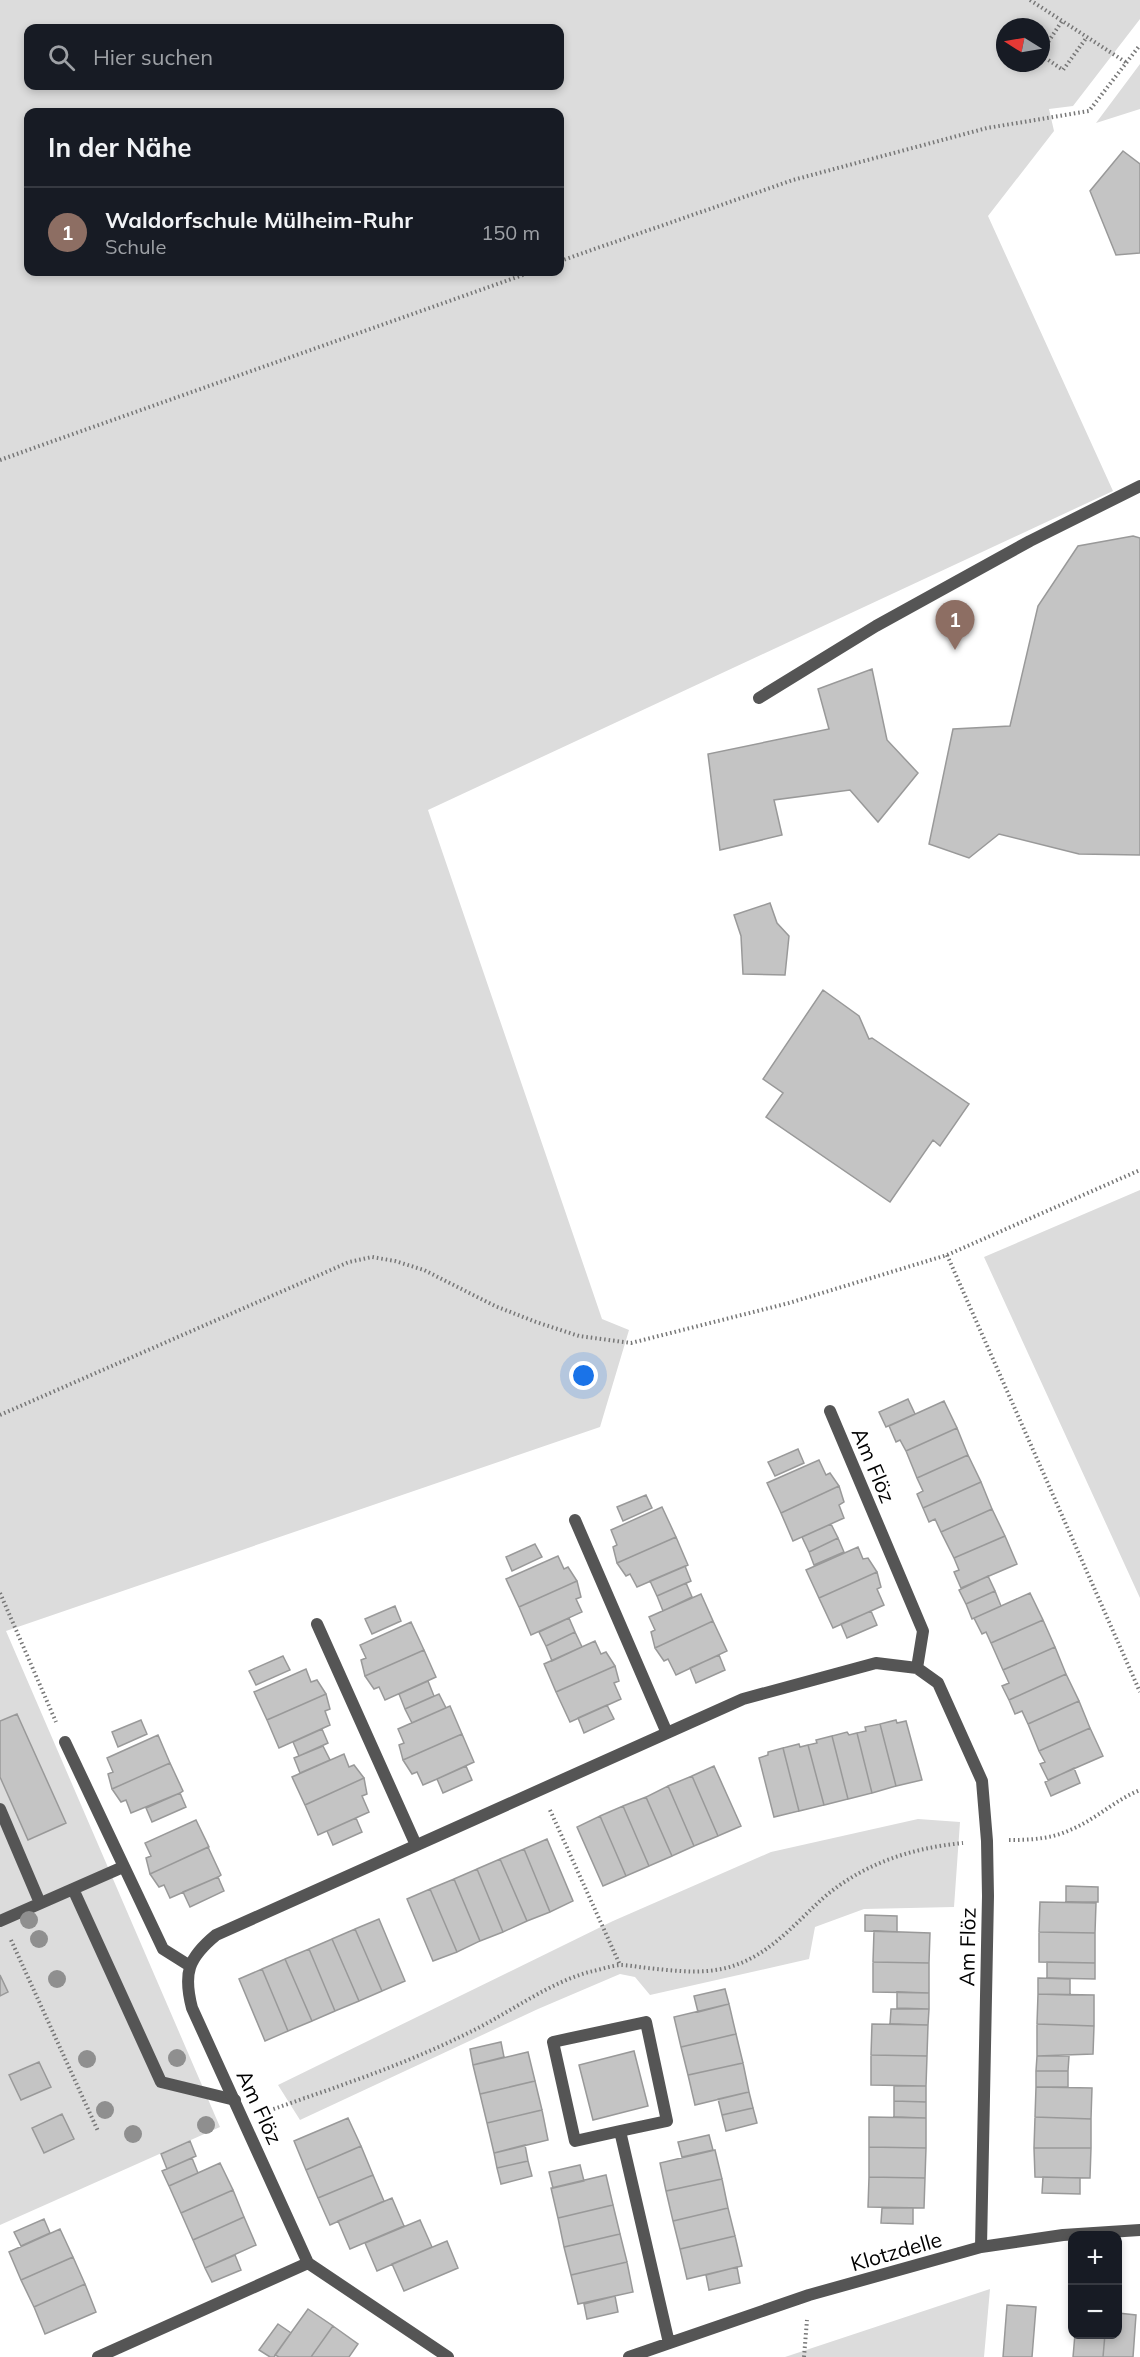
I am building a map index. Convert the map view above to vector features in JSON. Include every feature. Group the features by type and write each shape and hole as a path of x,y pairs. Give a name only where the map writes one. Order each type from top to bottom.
{"street":[{"path":"759,698 876,626 1030,541 1140,486"},
{"name":"Am Flöz","path":"830,1411 923,1630 917,1668 938,1683 982,1781 987,1841 981,2247"},
{"path":"575,1520 667,1733"},
{"path":"317,1624 416,1845"},
{"path":"65,1742 163,1949 190,1966 198,1950 216,1935 743,1699 876,1663 917,1668"},
{"path":"0,1809 40,1903"},
{"path":"1,1921 123,1867"},
{"path":"73,1889 161,2082 235,2100"},
{"name":"Am Flöz","path":"190,1966 187,1990 192,2008 308,2263"},
{"path":"646,2022 667,2121 620,2131 575,2141 553,2042 646,2022"},
{"path":"620,2131 669,2343"},
{"name":"Klotzdelle","path":"629,2357 809,2295 981,2247 1063,2235 1140,2230"},
{"path":"98,2357 308,2263 448,2357"}],"path":[{"path":"1030,0 1127,63"},
{"path":"1050,40 1062,21"},
{"path":"1050,61 1063,70 1087,37"},
{"path":"564,260 794,180 987,128 1089,111 1140,45"},
{"path":"0,460 520,276"},
{"path":"0,1415 349,1262 372,1257 424,1270 495,1306 579,1336 631,1343 789,1303 947,1255 1140,1170"},
{"path":"947,1255 1140,1692"},
{"path":"0,1593 65,1742"},
{"path":"244,2120 375,2074 426,2053 569,1979 620,1965 692,1972 718,1971 742,1963 766,1950 825,1897 861,1871 904,1854 936,1846 987,1841 1038,1840 1070,1830 1124,1796 1140,1790"},
{"path":"541,1791 620,1965"},
{"path":"1,1921 98,2131"},
{"path":"804,2357 809,2295"}],"shaded area":[{"path":"0,0 1140,0 1140,19 1073,106 1049,109 1054,131 988,216 1113,491 428,810 602,1319 629,1330 600,1427 6,1631 220,2127 0,2225"},
{"path":"1140,64 1140,109 1096,123"},
{"path":"1140,1190 1140,1598 984,1257"},
{"path":"918,1819 960,1822 954,1907 864,1909 815,1927 809,1959 650,1995 635,1977 620,1974 538,2009 300,2120 278,2085 613,1921 771,1852"},
{"path":"990,2289 984,2357 785,2357"}],"building":[{"path":"1123,151 1140,164 1140,253 1116,255 1090,191"},
{"path":"1133,536 1140,538 1140,855 1079,854 999,834 969,858 929,844 953,729 1010,726 1038,606 1078,546"},
{"path":"872,669 887,740 918,773 878,822 850,790 774,800 782,835 720,850 708,754 829,729 818,689"},
{"path":"770,903 777,923 789,936 785,975 743,974 741,936 734,915"},
{"path":"823,990 859,1016 869,1039 872,1038 969,1104 940,1146 933,1140 890,1202 766,1117 783,1093 763,1079"},
{"path":"908,1399 915,1414 886,1427 879,1412"},
{"path":"944,1401 957,1428 906,1451 900,1440 896,1442 889,1426"},
{"path":"957,1428 968,1455 917,1478 906,1451"},
{"path":"798,1449 804,1463 775,1476 768,1462"},
{"path":"968,1455 981,1482 923,1508 917,1494 923,1491 917,1478"},
{"path":"819,1460 826,1475 830,1473 839,1486 781,1513 767,1483"},
{"path":"981,1482 992,1509 941,1532 935,1519 929,1522 923,1508"},
{"path":"839,1486 844,1502 839,1505 844,1518 793,1541 781,1513"},
{"path":"646,1495 652,1508 623,1521 617,1507"},
{"path":"662,1507 676,1537 617,1563 613,1547 617,1545 611,1530"},
{"path":"992,1509 1005,1536 954,1558 941,1532"},
{"path":"831,1524 838,1538 809,1552 802,1537"},
{"path":"1005,1536 1017,1564 961,1588 954,1572 959,1570 954,1558"},
{"path":"676,1537 688,1565 637,1587 630,1574 626,1576 617,1563"},
{"path":"838,1538 844,1552 814,1565 809,1552"},
{"path":"535,1544 542,1557 512,1571 506,1557"},
{"path":"858,1547 863,1559 868,1558 877,1572 819,1598 806,1570"},
{"path":"558,1556 564,1569 568,1567 577,1581 519,1607 506,1579"},
{"path":"685,1566 691,1581 657,1596 650,1581"},
{"path":"877,1572 881,1587 877,1589 884,1605 833,1628 819,1598"},
{"path":"988,1576 995,1591 966,1604 959,1590"},
{"path":"577,1581 581,1597 576,1599 582,1612 531,1635 519,1607"},
{"path":"686,1583 692,1597 663,1611 657,1596"},
{"path":"995,1591 1001,1606 972,1619 966,1604"},
{"path":"1030,1593 1043,1620 991,1643 986,1632 982,1634 974,1618"},
{"path":"701,1594 713,1621 655,1648 651,1632 655,1630 649,1617"},
{"path":"395,1606 401,1621 372,1634 365,1619"},
{"path":"871,1611 877,1625 847,1638 841,1624"},
{"path":"569,1618 575,1632 546,1646 539,1632"},
{"path":"1043,1620 1055,1647 1003,1670 991,1643"},
{"path":"713,1621 727,1651 676,1675 668,1659 664,1661 655,1648"},
{"path":"411,1622 424,1650 365,1676 361,1660 366,1658 360,1645"},
{"path":"575,1632 582,1647 552,1661 546,1646"},
{"path":"595,1641 601,1654 606,1652 615,1666 556,1692 544,1664"},
{"path":"1055,1647 1066,1674 1009,1700 1002,1686 1009,1683 1003,1670"},
{"path":"424,1650 436,1677 385,1700 379,1687 374,1689 365,1676"},
{"path":"719,1655 725,1670 696,1683 690,1668"},
{"path":"283,1656 290,1670 256,1685 249,1671"},
{"path":"615,1666 619,1681 614,1683 621,1699 570,1722 556,1692"},
{"path":"306,1669 311,1682 317,1680 326,1694 267,1720 254,1692"},
{"path":"1066,1674 1079,1701 1028,1724 1022,1711 1015,1714 1009,1700"},
{"path":"428,1681 434,1696 405,1709 399,1694"},
{"path":"326,1694 330,1709 325,1711 330,1725 279,1748 267,1720"},
{"path":"439,1694 446,1708 412,1723 405,1709"},
{"path":"1079,1701 1090,1728 1039,1751 1028,1724"},
{"path":"607,1705 614,1719 584,1733 578,1718"},
{"path":"450,1706 462,1734 403,1760 399,1745 404,1743 398,1729"},
{"path":"17,1714 66,1823 28,1840 0,1777 0,1721"},
{"path":"141,1720 147,1734 118,1747 112,1732"},
{"path":"896,1720 897,1723 906,1721 922,1780 896,1786 880,1724"},
{"path":"880,1724 896,1786 872,1793 857,1733 866,1731 865,1727"},
{"path":"1090,1728 1103,1756 1048,1780 1040,1764 1045,1762 1039,1751"},
{"path":"322,1729 328,1743 299,1756 293,1742"},
{"path":"847,1732 849,1735 857,1733 872,1793 848,1799 832,1736"},
{"path":"462,1734 474,1762 437,1779 423,1785 417,1772 412,1774 403,1760"},
{"path":"158,1735 170,1763 112,1789 108,1774 113,1772 107,1758"},
{"path":"832,1736 848,1799 824,1805 808,1745 817,1743 816,1740"},
{"path":"799,1744 800,1747 808,1745 824,1805 799,1811 783,1748"},
{"path":"323,1746 330,1760 300,1773 294,1758"},
{"path":"783,1748 799,1811 774,1817 759,1758 768,1755 768,1752"},
{"path":"344,1754 349,1767 354,1765 364,1778 305,1805 292,1777"},
{"path":"170,1763 183,1791 180,1793 131,1813 126,1800 121,1802 112,1789"},
{"path":"466,1766 472,1780 443,1793 437,1779"},
{"path":"714,1766 741,1826 718,1836 692,1776"},
{"path":"1074,1768 1080,1783 1051,1796 1045,1782"},
{"path":"692,1776 718,1836 694,1846 668,1786"},
{"path":"364,1778 367,1794 362,1796 369,1812 318,1835 305,1805"},
{"path":"668,1786 694,1846 672,1856 646,1797"},
{"path":"180,1793 186,1807 152,1822 146,1808"},
{"path":"646,1797 672,1856 649,1866 623,1806"},
{"path":"623,1806 649,1866 626,1876 600,1816"},
{"path":"600,1816 626,1876 603,1886 577,1827"},
{"path":"356,1818 362,1832 333,1845 327,1831"},
{"path":"196,1820 209,1847 150,1874 146,1858 151,1856 145,1843"},
{"path":"547,1839 573,1901 550,1912 524,1849"},
{"path":"208,1847 221,1875 218,1877 170,1898 164,1885 159,1887 150,1874"},
{"path":"524,1849 550,1912 527,1921 500,1859"},
{"path":"500,1859 527,1921 503,1932 477,1869"},
{"path":"477,1869 503,1932 480,1941 454,1879"},
{"path":"218,1877 224,1891 190,1907 183,1892"},
{"path":"454,1879 480,1941 457,1952 430,1889"},
{"path":"1066,1886 1098,1887 1098,1902 1066,1902"},
{"path":"430,1889 457,1952 433,1961 407,1899"},
{"path":"1040,1902 1096,1903 1095,1933 1039,1932"},
{"path":"865,1915 897,1916 897,1932 865,1931"},
{"path":"379,1919 405,1981 382,1991 355,1929"},
{"path":"355,1929 382,1991 359,2001 332,1939"},
{"path":"874,1931 930,1933 929,1963 873,1962"},
{"path":"1039,1932 1095,1933 1095,1963 1039,1962"},
{"path":"332,1939 359,2001 335,2011 309,1949"},
{"path":"309,1949 335,2011 312,2021 285,1959"},
{"path":"285,1959 312,2021 288,2031 262,1969"},
{"path":"873,1962 929,1963 929,1993 873,1992"},
{"path":"1047,1962 1095,1963 1095,1979 1047,1978"},
{"path":"262,1969 288,2031 265,2041 239,1979"},
{"path":"0,1975 8,1992 0,1996"},
{"path":"1038,1978 1070,1979 1070,1995 1038,1994"},
{"path":"725,1989 729,2004 698,2012 694,1996"},
{"path":"897,1992 929,1993 929,2009 897,2008"},
{"path":"1038,1994 1094,1995 1094,2026 1037,2024"},
{"path":"729,2004 736,2034 681,2047 674,2017"},
{"path":"891,2009 929,2009 928,2025 890,2024"},
{"path":"872,2024 928,2025 927,2056 871,2055"},
{"path":"1037,2024 1094,2026 1093,2054 1037,2056"},
{"path":"736,2034 743,2063 688,2075 681,2047"},
{"path":"501,2042 504,2057 473,2065 470,2049"},
{"path":"634,2051 648,2106 593,2120 579,2065"},
{"path":"528,2052 535,2081 480,2094 473,2065"},
{"path":"871,2055 927,2056 926,2086 871,2085"},
{"path":"1037,2056 1069,2056 1068,2071 1036,2071"},
{"path":"39,2062 51,2087 21,2100 9,2075"},
{"path":"743,2063 749,2092 695,2105 688,2075"},
{"path":"1036,2071 1068,2071 1068,2087 1036,2087"},
{"path":"535,2081 542,2110 487,2123 480,2094"},
{"path":"894,2086 926,2086 926,2102 894,2101"},
{"path":"1036,2087 1092,2088 1091,2119 1035,2117"},
{"path":"749,2092 753,2108 722,2115 718,2099"},
{"path":"894,2101 926,2102 926,2118 894,2117"},
{"path":"753,2108 757,2123 726,2131 722,2115"},
{"path":"542,2110 548,2140 494,2153 487,2123"},
{"path":"62,2114 74,2139 44,2153 32,2128"},
{"path":"869,2117 926,2118 926,2148 869,2147"},
{"path":"1035,2117 1091,2119 1091,2148 1034,2148"},
{"path":"348,2118 361,2146 306,2170 294,2141"},
{"path":"709,2135 713,2150 682,2157 678,2142"},
{"path":"190,2141 196,2156 167,2169 161,2154"},
{"path":"525,2145 528,2161 497,2168 494,2153"},
{"path":"361,2146 373,2175 318,2198 306,2170"},
{"path":"869,2147 926,2148 925,2178 869,2177"},
{"path":"1034,2148 1091,2148 1090,2178 1035,2177"},
{"path":"715,2150 722,2179 666,2191 660,2163"},
{"path":"192,2158 198,2173 169,2186 162,2171"},
{"path":"528,2161 532,2176 501,2184 497,2168"},
{"path":"220,2163 233,2190 181,2213 169,2186"},
{"path":"580,2165 584,2181 553,2188 549,2172"},
{"path":"373,2175 384,2201 330,2225 318,2198"},
{"path":"606,2175 613,2205 558,2218 551,2188"},
{"path":"869,2177 925,2178 924,2208 868,2207"},
{"path":"1043,2177 1080,2178 1080,2194 1042,2193"},
{"path":"722,2179 728,2208 673,2221 666,2191"},
{"path":"233,2190 244,2217 193,2240 181,2213"},
{"path":"392,2198 404,2226 350,2249 338,2221"},
{"path":"613,2205 620,2234 564,2247 558,2218"},
{"path":"728,2208 735,2236 680,2249 673,2221"},
{"path":"882,2208 913,2208 913,2224 881,2223"},
{"path":"244,2217 256,2245 205,2268 193,2240"},
{"path":"44,2219 50,2233 21,2246 14,2232"},
{"path":"420,2220 432,2247 377,2271 365,2243"},
{"path":"60,2229 73,2257 21,2280 9,2252"},
{"path":"620,2234 627,2262 571,2275 564,2247"},
{"path":"735,2236 742,2266 687,2279 680,2249"},
{"path":"447,2241 458,2268 404,2291 392,2264"},
{"path":"235,2255 241,2270 212,2282 205,2268"},
{"path":"73,2257 85,2284 34,2307 21,2280"},
{"path":"627,2262 633,2292 578,2304 571,2275"},
{"path":"737,2267 740,2283 709,2290 706,2275"},
{"path":"85,2284 96,2312 45,2334 34,2307"},
{"path":"615,2296 618,2312 587,2319 584,2304"},
{"path":"1007,2305 1036,2307 1032,2357 1003,2357"},
{"path":"308,2309 333,2326 311,2357 275,2355"},
{"path":"1122,2313 1136,2315 1133,2357 1103,2357 1105,2339 1122,2339"},
{"path":"278,2324 291,2333 274,2357 270,2357 259,2350"},
{"path":"333,2326 358,2344 349,2357 311,2357"},
{"path":"1075,2339 1105,2339 1103,2357 1073,2357"}],"place":[{"name":"Waldorfschule Mülheim-Ruhr","path":"955,650"}]}
